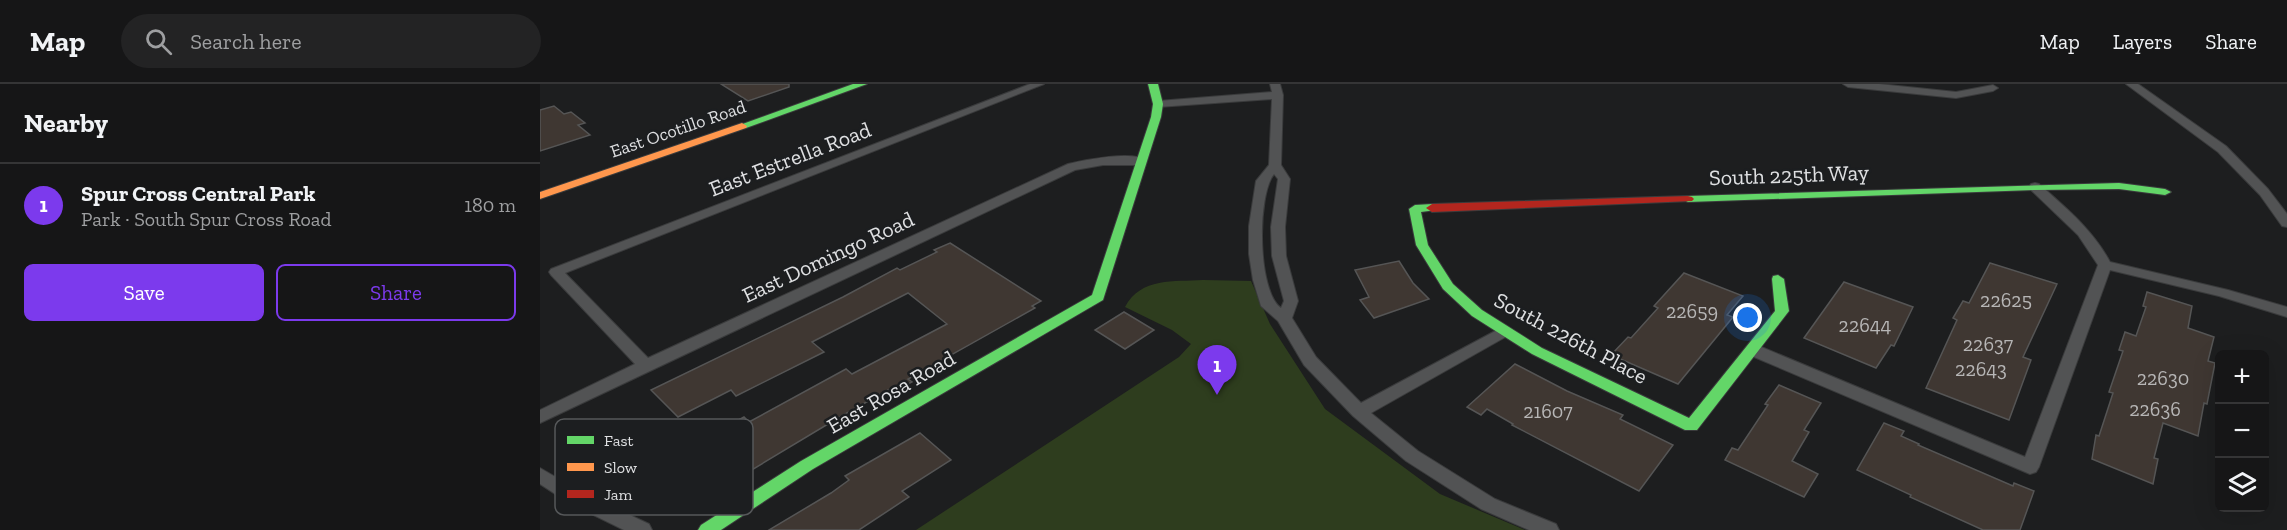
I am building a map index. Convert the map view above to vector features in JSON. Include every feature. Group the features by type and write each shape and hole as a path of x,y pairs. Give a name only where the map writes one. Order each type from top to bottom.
{"street":[{"name":"East Ocotillo Road","path":"540,196 862,84"},
{"name":"East Estrella Road","path":"646,365 556,272 1039,84"},
{"path":"1141,161 1158,104 1153,84"},
{"path":"1848,84 1956,95 1993,88"},
{"path":"2131,84 2222,149 2272,203 2287,223"},
{"path":"1158,104 1276,90 1275,165 1284,179 1278,227 1279,256 1291,301 1284,318"},
{"name":"East Domingo Road","path":"540,417 646,365 1072,167 1103,161 1141,161"},
{"name":"East Rosa Road","path":"753,500 807,465 1098,297 1141,161"},
{"path":"1275,165 1262,181 1256,226 1256,254 1260,280 1268,306 1284,318 1310,361 1359,412 1413,456 1488,504 1549,530"},
{"name":"South 225th Way","path":"1415,209 2035,187 2119,186 2165,192"},
{"path":"1778,279 1782,311 1753,350 2030,467 2105,265 2099,250 2087,234 2035,187"},
{"path":"2272,203 2287,205"},
{"name":"South 226th Place","path":"1415,209 1422,245 1448,286 1477,314 1537,351 1691,426 1753,350"},
{"path":"2105,265 2223,293 2287,312"},
{"path":"1359,412 1503,332"},
{"path":"540,475 555,485"},
{"path":"611,515 642,530"},
{"name":"East Rosa Road","path":"707,530 730,515"}],"green space":[{"path":"1203,280 1251,281 1270,324 1325,409 1440,494 1525,530 916,530 1179,357 1191,344 1172,330 1125,307 1140,290 1149,286 1159,283"}],"building":[{"path":"721,84 789,84 789,87 748,101"},
{"path":"554,106 564,114 571,112 585,123 578,125 590,135 540,151 540,110"},
{"path":"950,243 1041,301 1032,306 1035,308 908,379 912,382 891,393 888,390 753,469 753,420 846,369 852,374 947,324 908,293 812,342 824,352 736,396 731,390 678,417 651,390 843,297 897,268 900,270 937,252 934,250"},
{"path":"1399,261 1413,283 1429,299 1374,318 1360,300 1369,297 1355,270"},
{"path":"1990,263 2057,284 2023,357 2031,360 2009,420 1926,388 1957,320 1953,318 1963,301 1969,303"},
{"path":"1684,273 1743,296 1727,315 1733,317 1678,384 1611,355 1628,337 1631,338 1658,308 1654,306"},
{"path":"1844,282 1913,307 1894,346 1891,345 1876,368 1804,338"},
{"path":"2147,292 2192,306 2188,328 2214,337 2208,361 2215,363 2198,436 2163,423 2154,458 2158,459 2153,484 2092,459 2096,435 2099,436 2113,393 2109,392 2123,351 2119,350 2125,332 2136,336 2146,307 2143,306"},
{"path":"1124,312 1154,330 1125,349 1095,330"},
{"path":"1515,364 1567,391 1623,415 1620,419 1673,445 1639,491 1512,425 1487,409 1481,415 1467,407"},
{"path":"1779,385 1821,403 1804,430 1809,432 1792,461 1818,474 1804,497 1725,460 1732,448 1738,450"},
{"path":"1884,423 1904,431 1901,436 1918,445 2013,486 2014,483 2034,491 2020,530 1983,530 1857,470"},
{"path":"920,433 951,460 902,491 909,497 859,530 769,530 831,493 849,480 845,476"}],"traffic: fast":[{"path":"742,126 862,84"},
{"path":"753,500 807,465 1098,297 1156,117 1158,104 1153,84"},
{"path":"1688,199 2035,187 2119,186 2165,192"},
{"path":"1432,208 1415,209 1422,245 1448,286 1477,313 1537,351 1691,426 1782,311 1778,279"},
{"path":"707,530 730,515"}],"traffic: slow":[{"path":"540,196 742,126"}],"traffic: jam":[{"path":"1432,208 1688,199"}],"place":[{"name":"Spur Cross Central Park","path":"1217,395"}]}
